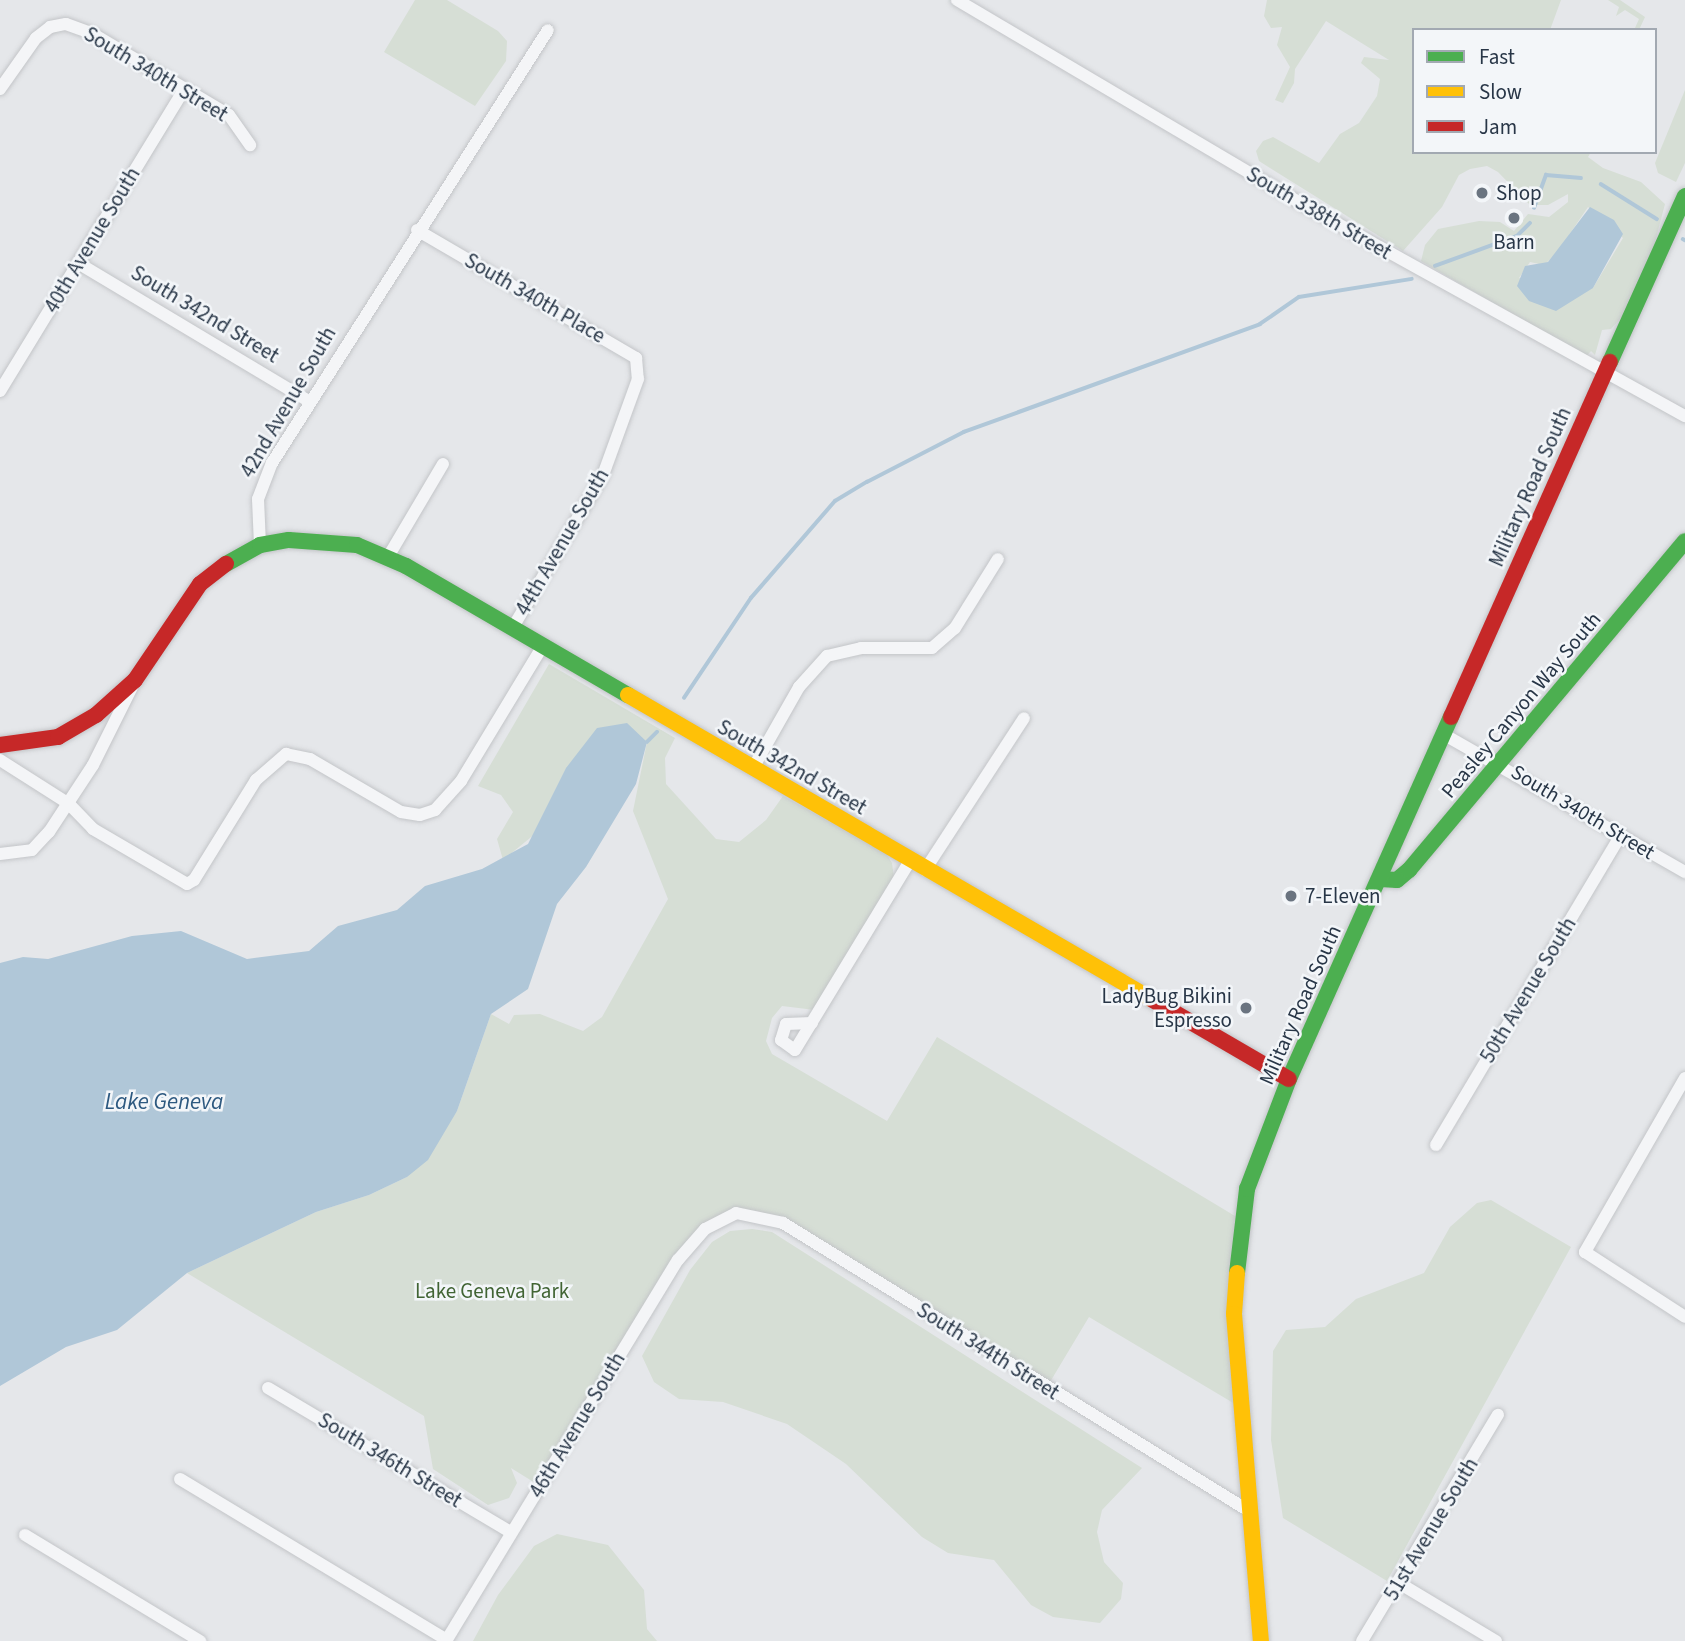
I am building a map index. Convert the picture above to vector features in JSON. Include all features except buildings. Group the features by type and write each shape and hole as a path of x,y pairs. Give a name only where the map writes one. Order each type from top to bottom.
{"street":[{"name":"South 338th Street","path":"957,0 1302,204 1604,374 1685,416"},
{"name":"South 340th Street","path":"0,89 28,47 50,27 66,24 86,31 234,120 250,145"},
{"name":"42nd Avenue South","path":"260,545 257,509 261,488 310,402 417,230 548,30"},
{"name":"40th Avenue South","path":"0,391 184,89"},
{"name":"Military Road South","path":"1261,1641 1234,1314 1236,1250 1256,1160 1289,1079 1685,196"},
{"name":"South 340th Place","path":"417,230 636,358 638,376"},
{"name":"South 342nd Street","path":"78,263 310,402"},
{"name":"44th Avenue South","path":"512,629 603,475 638,376"},
{"path":"388,557 443,464"},
{"name":"South 342nd Street","path":"260,545 289,540 335,541 388,557 1289,1079"},
{"name":"Peasley Canyon Way South","path":"1380,878 1404,876 1685,541"},
{"path":"0,854 32,850 69,804 135,680 200,584 227,561 260,545"},
{"path":"752,768 812,671 827,656 861,648 917,651 945,640 998,559"},
{"name":"44th Avenue South","path":"69,804 93,829 187,884 194,880 256,780 286,754 310,759 401,811 430,813 455,790 542,648"},
{"path":"0,745 42,741 71,732 135,680"},
{"path":"925,870 1024,718"},
{"name":"South 340th Street","path":"1443,734 1500,763 1685,872"},
{"path":"0,760 69,804"},
{"name":"50th Avenue South","path":"1436,1146 1621,835"},
{"path":"811,1023 909,861"},
{"path":"1685,1078 1585,1252 1685,1317"},
{"name":"South 344th Street","path":"721,1219 736,1213 754,1214 783,1223 1250,1511"},
{"name":"46th Avenue South","path":"447,1640 678,1260 721,1219"},
{"name":"South 346th Street","path":"268,1388 511,1532"},
{"name":"51st Avenue South","path":"1362,1641 1498,1415"},
{"path":"180,1479 447,1640"},
{"path":"25,1535 200,1641"},
{"path":"1399,1583 1496,1641"}],"green space":[{"path":"415,0 447,0 498,31 507,41 506,61 475,106 384,52"},
{"path":"1267,0 1561,0 1551,28 1412,28 1412,154 1590,154 1588,157 1603,168 1641,182 1665,204 1653,250 1623,316 1611,329 1602,330 1595,355 1591,351 1586,357 1421,261 1425,245 1438,229 1479,221 1500,222 1514,231 1528,214 1549,217 1568,202 1568,194 1548,205 1530,205 1498,172 1487,166 1470,169 1459,175 1442,207 1403,251 1259,161 1256,151 1263,141 1273,137 1319,163 1340,134 1359,123 1377,96 1380,79 1361,63 1364,57 1389,60 1326,21 1295,69 1294,83 1283,103 1275,100 1290,67 1277,45 1282,27 1271,28 1264,16","holes":["1588,207 1623,238 1593,288 1519,278 1530,262 1544,265 1556,254"]},
{"path":"1608,0 1620,0 1645,17 1640,28 1635,28 1639,19 1625,10 1616,16 1619,7"},
{"path":"1685,90 1685,163 1676,182 1658,173 1655,163"},
{"name":"Lake Geneva Park","path":"549,664 675,738 665,758 666,784 716,839 739,842 766,820 783,796 885,852 892,863 894,878 815,1010 782,1006 772,1018 766,1041 772,1054 887,1121 937,1037 1240,1219 1240,1407 1089,1317 1047,1387 783,1223 736,1213 692,1242 540,1486 511,1468 517,1483 509,1498 488,1505 433,1469 424,1416 187,1273 316,1212 369,1195 407,1177 457,1111 491,1014 509,1024 514,1015 540,1014 583,1031 602,1017 668,899 633,811 647,742 503,860 497,839 513,812 501,795 478,786"},
{"path":"1491,1200 1571,1247 1387,1581 1283,1518 1271,1440 1273,1351 1286,1330 1325,1327 1356,1299 1424,1273 1450,1227 1477,1203"},
{"path":"752,1229 772,1232 1142,1468 1102,1510 1097,1532 1104,1562 1123,1583 1121,1599 1100,1623 1053,1617 1031,1605 994,1560 948,1553 922,1537 846,1464 787,1424 723,1402 679,1399 654,1382 642,1356 690,1270 712,1242 730,1231"},
{"path":"557,1534 608,1545 644,1590 647,1629 657,1641 473,1641 498,1595 534,1546"}],"water":[{"path":"1590,207 1614,220 1623,234 1593,288 1556,311 1529,301 1517,286 1525,266 1548,262"},
{"name":"Lake Geneva","path":"627,723 647,742 636,784 586,867 557,904 528,989 491,1014 457,1111 428,1160 407,1177 369,1195 316,1212 187,1273 117,1330 66,1347 0,1386 0,963 23,957 48,959 132,936 181,931 247,959 309,951 338,926 397,910 425,886 482,869 528,844 566,768 597,728"}],"waterway":[{"path":"1534,208 1546,175 1581,178"},
{"path":"1601,184 1657,219"},
{"path":"1435,266 1517,236 1530,223"},
{"path":"684,698 751,598 835,501 867,482 964,432 1260,324 1299,297 1412,279"},
{"path":"647,742 657,732"}],"traffic: fast":[{"path":"1610,362 1685,196"},
{"path":"226,564 260,545 289,540 357,545 406,566 628,695"},
{"path":"1380,879 1397,880 1409,870 1685,541"},
{"path":"1237,1273 1247,1189 1289,1079 1451,717"}],"traffic: slow":[{"path":"628,695 1153,1000"},
{"path":"1237,1273 1234,1314 1261,1641"}],"traffic: jam":[{"path":"1451,717 1610,362"},
{"path":"0,745 58,737 96,715 135,680 200,584 226,564"},
{"path":"1153,1000 1289,1079"}],"place":[{"name":"Shop","path":"1482,193"},
{"name":"Barn","path":"1514,218"},
{"name":"7-Eleven","path":"1291,896"},
{"name":"LadyBug Bikini Espresso","path":"1246,1008"}]}
